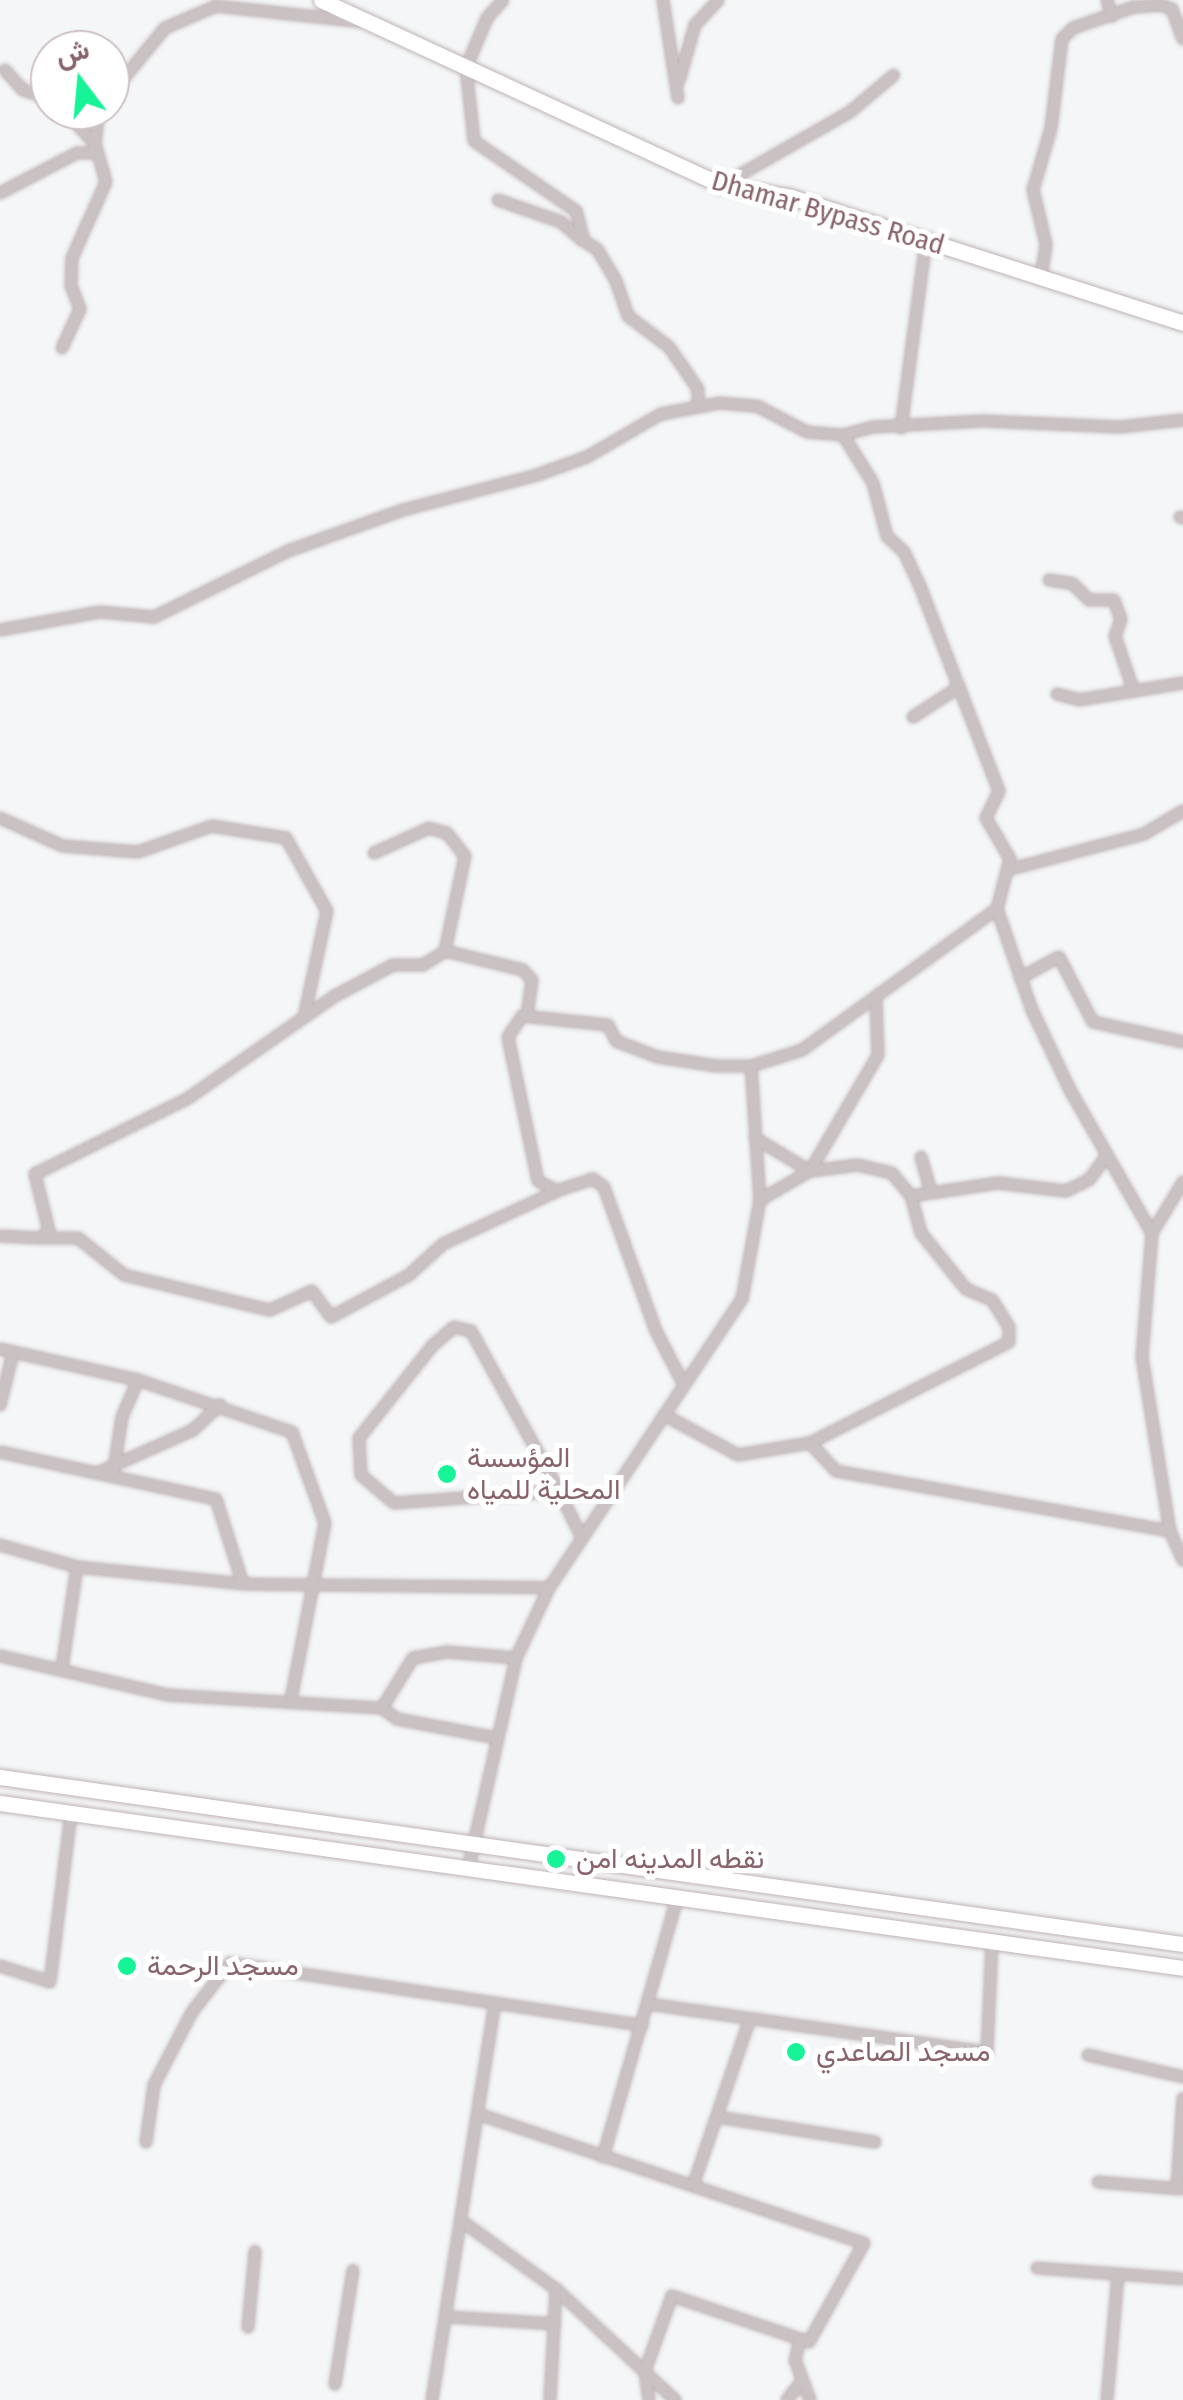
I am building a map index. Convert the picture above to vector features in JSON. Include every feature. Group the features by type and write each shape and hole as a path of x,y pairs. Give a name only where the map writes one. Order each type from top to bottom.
{"main road":[{"name":"Dhamar Bypass Road","path":"321,0 721,185 791,196 1183,322"},
{"path":"0,1777 1183,1944"},
{"path":"108,1818 116,1793"},
{"path":"0,1803 1183,1968"},
{"path":"599,1888 604,1862"}],"street":[{"path":"503,0 487,18 466,68 474,141 576,211 584,242"},
{"path":"663,0 679,82"},
{"path":"678,98 695,26 718,0"},
{"path":"1107,0 1112,16"},
{"path":"1040,277 1046,244 1033,190 1051,128 1062,39 1112,16 1160,5 1172,10 1183,39"},
{"path":"130,71 166,28 216,6 370,23"},
{"path":"5,70 30,92"},
{"path":"721,185 850,112 894,75"},
{"path":"62,348 80,309 70,285 72,258 106,182 95,144 82,130"},
{"path":"0,193 77,153 94,153 97,130"},
{"path":"498,200 562,222 597,250 616,281 628,316 669,347 698,390 698,407"},
{"path":"901,428 926,240"},
{"path":"0,630 100,612 154,617 288,551 403,510 537,475 587,457 660,414 698,407 757,406 806,432 844,435 901,428 1183,420"},
{"path":"844,435 873,483 887,536 904,552 998,791 986,818 1010,859 997,909 1020,978 1106,1157 1152,1233"},
{"path":"1049,580 1073,584 1089,600 1114,600 1121,618 1115,636 1132,688"},
{"path":"1057,694 1079,700 1132,688 1183,683"},
{"path":"913,717 959,687"},
{"path":"1007,870 1144,834 1183,811"},
{"path":"0,818 63,846 138,852 212,826 286,838 328,911 304,1018"},
{"path":"374,852 428,828 447,832 465,856 445,951"},
{"path":"528,1017 608,1024 616,1041 658,1056 751,1066 802,1050 876,1002 997,909"},
{"path":"40,1238 48,1231 36,1174 188,1099 304,1018 393,965 422,965 445,951 523,970 532,980 528,1017 508,1037 538,1181 557,1192"},
{"path":"1020,978 1060,958 1092,1022 1183,1042"},
{"path":"810,1171 878,1055 876,1002"},
{"path":"468,1870 516,1658 549,1588 742,1299 760,1200 751,1066"},
{"path":"756,1138 810,1171"},
{"path":"921,1157 931,1193"},
{"path":"910,1196 998,1183 1066,1191 1089,1180 1106,1157"},
{"path":"664,1414 738,1455 810,1443 1008,1342 1010,1327 992,1300 966,1289 920,1233 910,1196 892,1173 875,1168 810,1171 760,1200"},
{"path":"0,1236 78,1238 124,1275 270,1310 312,1291 332,1317 409,1274 444,1244 593,1179 604,1187 656,1330 684,1386"},
{"path":"1183,1182 1152,1233 1140,1334 1170,1532 1183,1560"},
{"path":"558,1491 394,1503 361,1475 359,1438 434,1345 454,1328 471,1331 558,1491 582,1538"},
{"path":"0,1349 138,1380 292,1432 325,1522 291,1700"},
{"path":"0,1405 13,1353"},
{"path":"114,1471 122,1417 138,1380"},
{"path":"0,1452 97,1473 114,1471 193,1430 220,1405"},
{"path":"810,1443 836,1471 1170,1532"},
{"path":"114,1471 216,1498 243,1584"},
{"path":"0,1546 77,1567 243,1584 311,1588 549,1588"},
{"path":"62,1668 77,1567"},
{"path":"382,1708 413,1658 448,1652 516,1658"},
{"path":"0,1656 167,1695 382,1708 396,1719 497,1738"},
{"path":"0,1966 50,1982 70,1813"},
{"path":"603,2157 677,1899"},
{"path":"648,2004 987,2052 992,1942"},
{"path":"146,2142 154,2084 192,2012 230,1963 642,2026"},
{"path":"432,2400 450,2317 495,2003"},
{"path":"693,2186 750,2019"},
{"path":"1088,2055 1183,2077"},
{"path":"1098,2182 1180,2189 1183,2098"},
{"path":"478,2114 864,2243 809,2342 672,2296 645,2371 649,2400"},
{"path":"717,2117 875,2142"},
{"path":"463,2222 556,2289 675,2400"},
{"path":"248,2327 255,2251"},
{"path":"1037,2268 1183,2279"},
{"path":"335,2384 353,2270"},
{"path":"1107,2400 1118,2274"},
{"path":"550,2400 556,2289"},
{"path":"450,2317 554,2324"},
{"path":"800,2339 794,2360 810,2400"},
{"path":"787,2400 802,2381"}],"place":[{"name":"المؤسسة المحلية للمياه","path":"447,1474"},
{"name":"نقطه المدينه امن","path":"556,1859"},
{"name":"مسجد الرحمة","path":"127,1966"},
{"name":"مسجد الصاعدي","path":"796,2052"}]}
